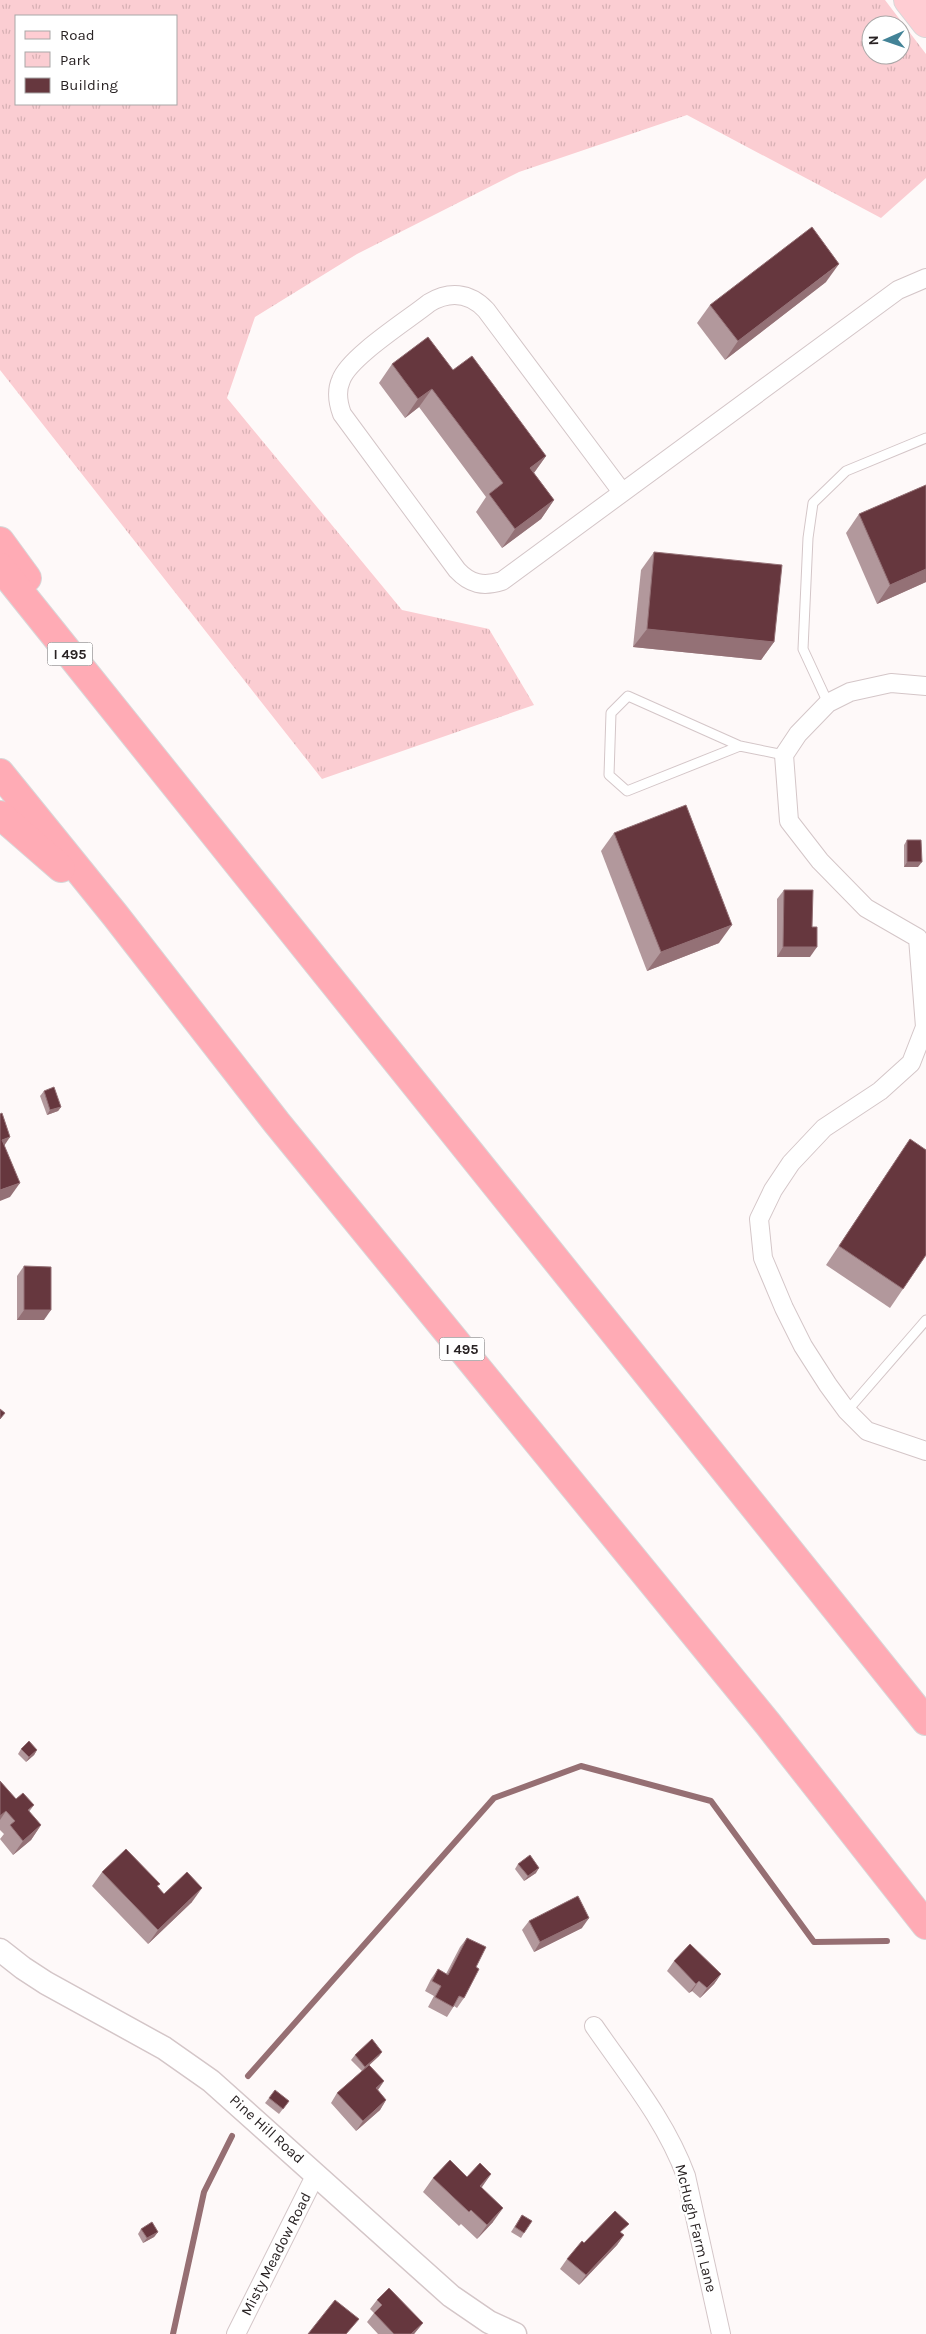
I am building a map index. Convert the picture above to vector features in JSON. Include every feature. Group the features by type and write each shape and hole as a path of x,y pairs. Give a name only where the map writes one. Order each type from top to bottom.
{"highway":[{"path":"0,541 140,742"},
{"name":"I 495","path":"0,567 926,1721"},
{"name":"I 495","path":"0,772 278,1123 755,1709 926,1925"},
{"path":"0,815 115,915"}],"main road":[{"path":"908,0 926,24"}],"street":[{"path":"622,492 486,310 468,296 441,296 429,303 351,364 341,380 338,390 338,404 347,422 457,570 474,583 492,584 502,581 898,290 926,278"},
{"path":"926,686 891,683 850,692 828,704 798,734 784,755 789,821 820,861 866,908 922,938 926,1027 911,1063 880,1091 824,1128 791,1162 773,1190 760,1219 764,1258 784,1308 803,1346 847,1411 867,1432 926,1451"},
{"name":"Pine Hill Road","path":"0,1950 46,1983 188,2063 233,2098 451,2296 489,2322 515,2334"},
{"name":"McHugh Farm Lane","path":"594,2026 648,2104 677,2152 686,2176 722,2334"},
{"name":"Misty Meadow Road","path":"236,2334 316,2174"}],"lane":[{"path":"828,704 803,649 808,538 813,503 846,471 926,438"},
{"path":"740,746 627,790 609,775 611,714 628,696 740,746 784,755"},
{"path":"847,1411 926,1320"}],"green space":[{"path":"0,0 885,0 896,15 861,15 861,65 911,65 911,34 926,54 926,178 881,218 687,115 519,172 357,254 255,317 227,398 402,610 489,629 534,705 322,779 0,370"}],"building":[{"path":"812,227 839,264 738,341 710,305"},
{"path":"428,337 453,370 472,356 546,456 530,468 554,500 515,529 489,494 503,483 432,389 418,399 392,364"},
{"path":"926,485 926,569 890,585 859,514"},
{"path":"654,552 782,565 774,642 647,629"},
{"path":"686,805 732,925 661,952 614,833"},
{"path":"907,840 921,840 922,862 907,862"},
{"path":"784,890 813,890 812,927 817,927 817,947 783,947"},
{"path":"54,1087 61,1107 50,1110 44,1091"},
{"path":"2,1113 10,1137 2,1140 20,1183 0,1190 0,1114"},
{"path":"910,1139 926,1150 926,1255 903,1289 839,1246"},
{"path":"24,1266 51,1267 51,1310 24,1310"},
{"path":"0,1409 5,1413 0,1419"},
{"path":"29,1741 37,1750 29,1757 21,1749"},
{"path":"0,1781 16,1799 23,1793 34,1805 28,1810 41,1825 23,1841 10,1825 15,1821 6,1811 0,1816"},
{"path":"126,1849 160,1884 157,1886 164,1894 187,1872 202,1888 158,1930 102,1872"},
{"path":"530,1855 539,1868 528,1876 518,1864"},
{"path":"578,1896 589,1918 540,1942 529,1921"},
{"path":"467,1938 486,1947 476,1967 479,1969 464,1998 459,1996 453,2007 435,1997 441,1986 432,1981 438,1969 448,1975"},
{"path":"690,1944 721,1974 707,1988 699,1981 696,1984 674,1961"},
{"path":"372,2039 382,2052 365,2067 355,2055"},
{"path":"369,2065 384,2081 376,2088 386,2100 363,2121 337,2093"},
{"path":"275,2090 289,2101 283,2109 269,2098"},
{"path":"450,2160 467,2177 480,2163 491,2174 480,2186 503,2208 487,2225 471,2210 469,2212 433,2178"},
{"path":"615,2211 629,2224 620,2232 624,2235 586,2275 567,2259 582,2241 584,2243"},
{"path":"522,2215 532,2221 524,2233 515,2227"},
{"path":"152,2222 158,2232 147,2238 141,2229"},
{"path":"389,2288 423,2323 411,2334 394,2334 374,2313 382,2305 377,2300"},
{"path":"335,2300 359,2319 346,2334 308,2334"}],"waterway":[{"path":"248,2076 494,1798 581,1766 711,1801 814,1942 887,1941"},
{"path":"173,2334 204,2192 232,2136"}]}
